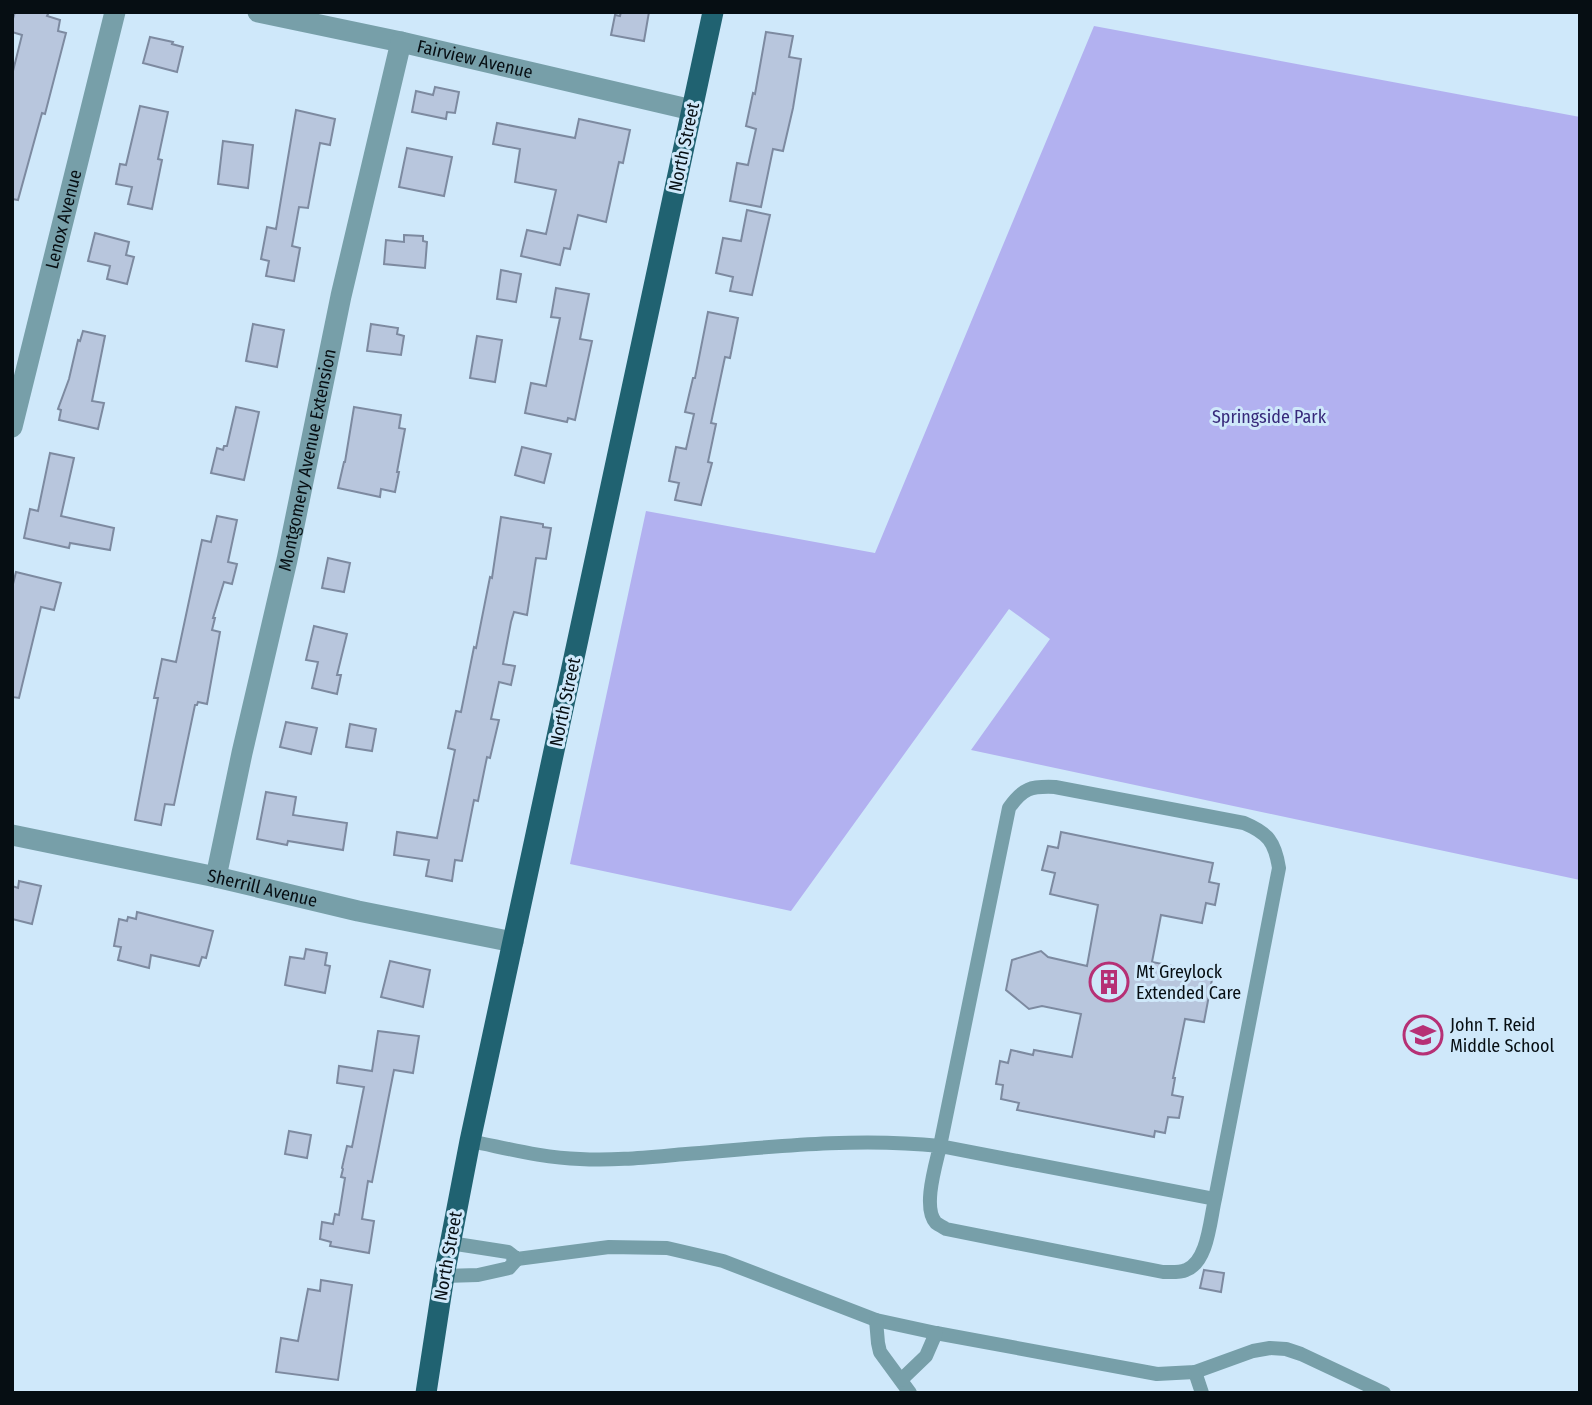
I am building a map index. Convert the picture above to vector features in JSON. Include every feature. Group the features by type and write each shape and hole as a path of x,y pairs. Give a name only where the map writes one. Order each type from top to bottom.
{"main road":[{"name":"North Street","path":"426,1393 444,1276 470,1141 713,12"}],"street":[{"name":"Lenox Avenue","path":"12,427 115,12"},
{"name":"Fairview Avenue","path":"258,12 401,42 692,110"},
{"name":"Montgomery Avenue Extension","path":"216,877 287,559 341,296 401,42"},
{"name":"Sherrill Avenue","path":"12,835 513,942"}],"lane":[{"path":"1055,787 1244,824 1259,829 1269,839 1276,851 1279,868 1215,1199 1203,1254 1196,1264 1186,1270 1163,1272 946,1229 936,1222 930,1203 940,1146 1009,808 1018,796 1030,788 1055,787"},
{"path":"470,1141 548,1156 615,1160 792,1145 905,1142 940,1146 1215,1199"},
{"path":"450,1243 508,1252 517,1259"},
{"path":"444,1276 478,1275 509,1268 517,1259 609,1247 667,1248 723,1261 876,1320 936,1333 1157,1374 1195,1372 1253,1351 1286,1349 1384,1393"},
{"path":"876,1320 880,1352 910,1393"},
{"path":"901,1380 926,1356 936,1333"},
{"path":"1195,1372 1202,1393"}],"green space":[{"name":"Springside Park","path":"1094,26 1580,117 1580,880 971,750 1050,639 1009,609 791,911 570,864 646,511 875,553"}],"building":[{"path":"15,12 49,12 47,16 60,20 58,31 66,33 45,114 42,113 18,200 12,199 12,75 22,35 12,32"},
{"path":"621,12 649,12 644,41 611,35 615,15 620,16"},
{"path":"766,32 793,36 789,57 801,59 783,151 773,149 761,207 730,201 737,163 748,165 756,129 746,126 753,93 755,94"},
{"path":"150,37 183,47 177,72 143,63"},
{"path":"435,87 459,92 455,113 447,112 446,119 412,112 416,91 433,95"},
{"path":"140,106 168,112 158,159 162,160 152,209 128,204 132,187 116,184 120,164 126,165"},
{"path":"296,110 335,119 330,145 320,143 308,208 299,207 292,246 300,248 294,281 266,276 269,261 261,259 267,227 276,229"},
{"path":"579,119 630,130 623,163 619,162 606,222 578,215 570,249 564,248 560,265 521,256 527,230 546,234 556,190 515,182 520,149 493,144 497,123 575,138"},
{"path":"223,141 253,145 248,188 218,184"},
{"path":"407,148 452,157 444,196 399,187"},
{"path":"747,210 770,215 752,295 730,291 733,277 716,273 723,238 741,241"},
{"path":"95,233 129,242 126,255 134,257 127,284 107,279 110,266 88,261"},
{"path":"404,235 423,236 423,241 427,242 425,268 384,264 386,240 404,242"},
{"path":"501,270 521,274 516,302 497,299"},
{"path":"556,288 589,294 580,339 592,341 575,420 568,418 567,422 525,413 531,383 546,386 560,318 551,317"},
{"path":"708,312 738,318 730,358 725,357 711,423 716,424 708,462 712,463 701,505 675,500 679,483 669,481 676,447 686,449 694,414 685,412 695,378"},
{"path":"253,324 284,330 277,367 246,361"},
{"path":"371,324 398,328 397,334 404,336 401,355 367,351"},
{"path":"83,331 105,336 92,401 104,403 98,429 59,420 61,410 58,409"},
{"path":"477,336 502,340 495,382 470,378"},
{"path":"236,407 259,412 244,480 211,473 217,448 223,450 224,446 227,446"},
{"path":"354,407 401,415 399,428 405,429 395,492 381,489 380,497 338,488"},
{"path":"522,447 551,454 544,483 515,475"},
{"path":"50,453 74,458 61,516 114,528 110,550 70,543 69,548 24,538 30,509 38,511"},
{"path":"217,516 237,520 228,562 237,564 232,584 224,582 213,618 212,630 220,632 207,704 198,702 195,705 174,805 165,804 161,825 135,820 158,698 154,698 162,659 176,662 202,540 211,542"},
{"path":"501,517 543,524 543,527 551,528 546,559 536,558 527,615 514,612 511,622 503,664 515,666 511,685 499,682 491,719 499,720 490,758 487,757 478,801 474,800 462,861 455,860 452,881 426,876 429,860 394,855 397,832 437,838 455,750 448,748 456,711 461,712 474,647 476,648 490,577 492,578"},
{"path":"328,558 350,563 344,592 322,588"},
{"path":"16,572 61,583 54,610 41,607 19,698 12,697 12,588"},
{"path":"314,626 347,634 337,675 341,675 337,694 312,688 318,662 306,660"},
{"path":"286,722 317,728 311,754 280,747"},
{"path":"350,724 376,729 372,751 346,747"},
{"path":"266,792 296,797 293,815 347,823 343,850 288,841 287,845 257,839"},
{"name":"Mt Greylock Extended Care","path":"1061,832 1213,863 1209,882 1219,884 1215,905 1206,903 1202,923 1161,915 1152,962 1213,974 1204,1022 1185,1019 1173,1078 1172,1095 1183,1097 1179,1118 1168,1117 1165,1133 1155,1131 1154,1137 1017,1110 1019,1103 1001,1099 1003,1085 996,1084 1000,1061 1008,1063 1011,1050 1033,1055 1034,1050 1072,1057 1081,1014 1042,1006 1029,1009 1006,990 1012,960 1041,951 1048,957 1087,966 1098,905 1050,894 1055,873 1042,870 1048,846 1058,848"},
{"path":"19,881 41,886 32,924 12,919 12,886 18,888"},
{"path":"137,912 213,931 206,958 202,957 199,966 151,955 149,968 118,960 121,947 114,946 119,919 136,919"},
{"path":"306,949 327,953 325,965 330,966 325,993 285,985 290,957 304,959"},
{"path":"390,961 430,970 423,1007 381,997"},
{"path":"378,1031 419,1036 413,1073 394,1070 372,1182 368,1181 362,1219 374,1221 369,1253 330,1246 331,1242 320,1239 322,1222 333,1224 335,1214 339,1215 345,1178 341,1177 342,1168 347,1146 352,1147 364,1087 337,1083 339,1066 372,1071"},
{"path":"289,1131 311,1135 307,1158 285,1154"},
{"path":"1204,1270 1224,1273 1221,1292 1200,1288"},
{"path":"321,1280 352,1285 338,1380 276,1372 281,1338 298,1341 308,1289 320,1291"}],"place":[{"name":"Mt Greylock Extended Care","path":"1109,982"},
{"name":"John T. Reid Middle School","path":"1423,1035"}]}
